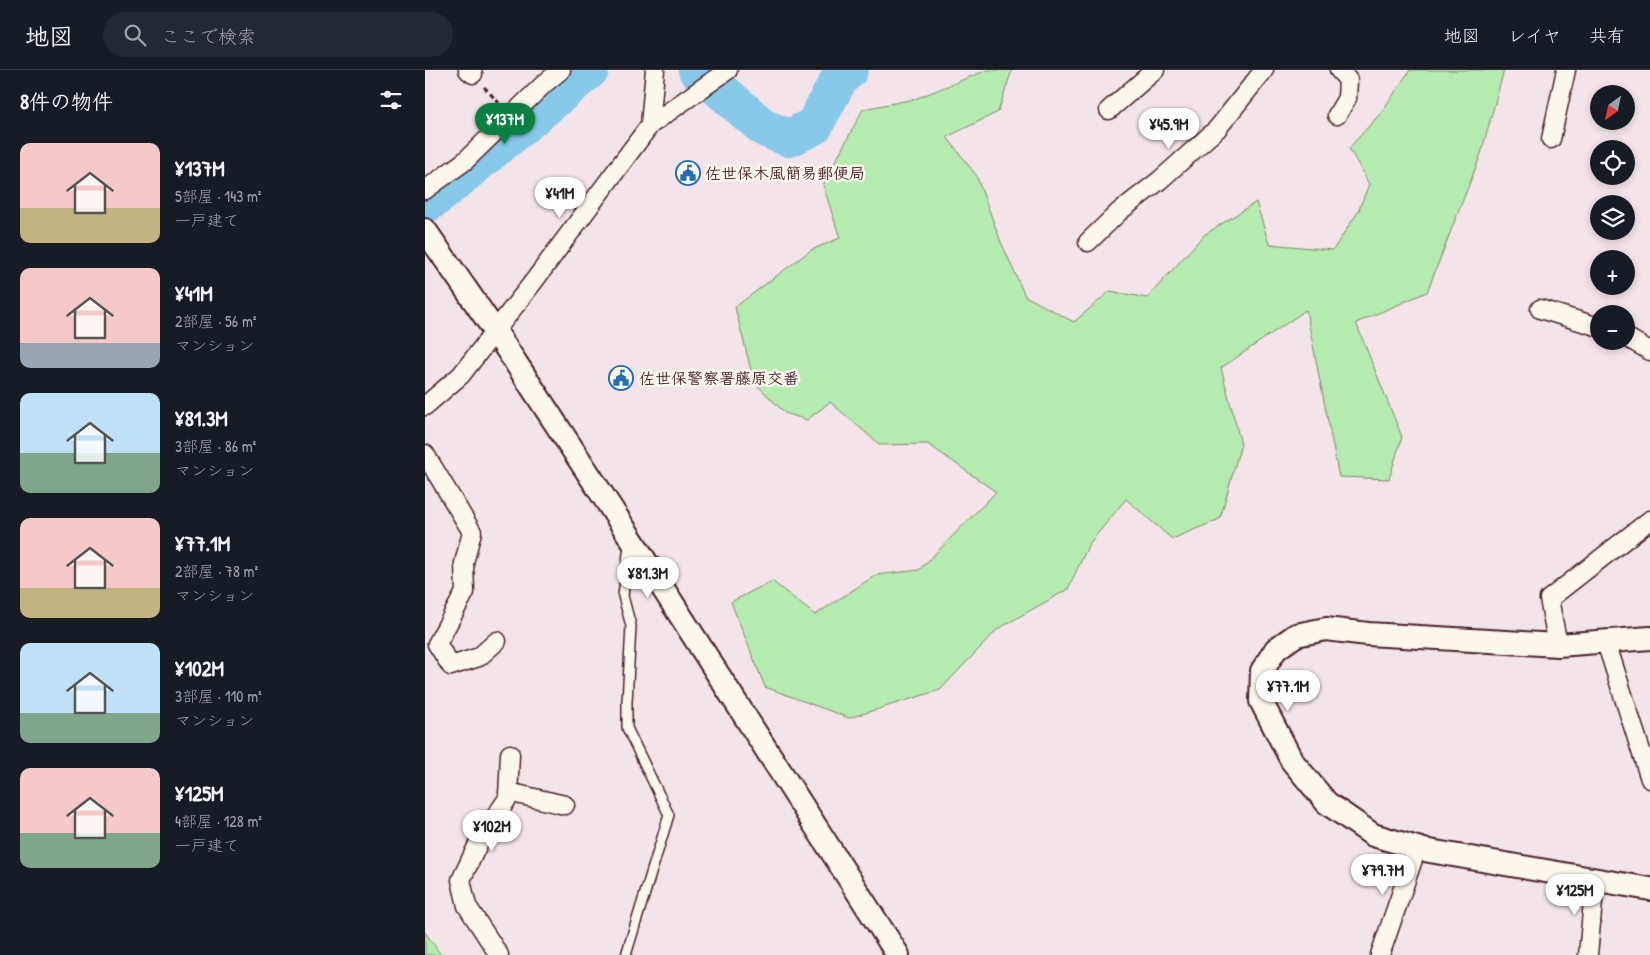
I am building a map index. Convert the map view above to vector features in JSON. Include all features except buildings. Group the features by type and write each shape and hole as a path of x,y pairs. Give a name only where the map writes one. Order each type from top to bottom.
{"street":[{"path":"425,190 465,161 544,84 561,70"},
{"path":"650,125 655,70"},
{"path":"1109,110 1155,70"},
{"path":"1088,242 1120,211 1160,180 1217,129 1264,70"},
{"path":"1337,114 1347,98 1348,80 1339,70"},
{"path":"1551,140 1566,70"},
{"path":"425,406 461,375 534,281 650,125 725,72"},
{"path":"426,234 495,330 630,537 897,955"},
{"path":"1540,308 1590,324"},
{"path":"1635,342 1650,350"},
{"path":"425,454 472,532 464,563 465,592 437,644 451,666 479,657 497,641"},
{"path":"1558,645 1549,599 1650,520"},
{"path":"1650,638 1558,645 1326,630 1296,635 1276,649 1263,670 1261,701 1292,761 1327,803 1373,835 1417,848 1650,889"},
{"path":"1606,642 1650,779"},
{"path":"499,955 467,906 461,880 481,838 508,798 510,754"},
{"path":"508,792 565,805"},
{"path":"1380,955 1417,848"},
{"path":"1588,955 1595,879"}],"lane":[{"path":"626,955 669,815 627,728 631,626 623,596 630,537"}],"path":[{"path":"470,72 511,116"}],"green space":[{"path":"987,70 1012,70 998,112 947,137 976,175 1001,242 1025,296 1074,322 1110,291 1147,298 1204,235 1256,202 1269,244 1333,250 1358,212 1369,184 1349,148 1380,114 1410,70 1504,70 1481,154 1427,292 1356,323 1402,437 1389,479 1339,477 1306,310 1221,368 1241,444 1220,519 1172,539 1126,499 1089,544 1068,589 998,629 940,690 849,718 765,687 731,602 772,581 815,615 876,575 919,570 996,492 928,444 880,445 830,402 807,420 785,413 754,382 735,307 811,250 840,238 823,185 863,109 915,99"},
{"path":"425,932 441,955 425,955"}],"waterway":[{"path":"425,205 590,70"},
{"path":"697,70 764,128 789,138 814,126 838,81 849,70"}],"place":[{"name":"佐世保木風簡易郵便局","path":"688,173"},
{"name":"佐世保警察署藤原交番","path":"621,378"}]}
